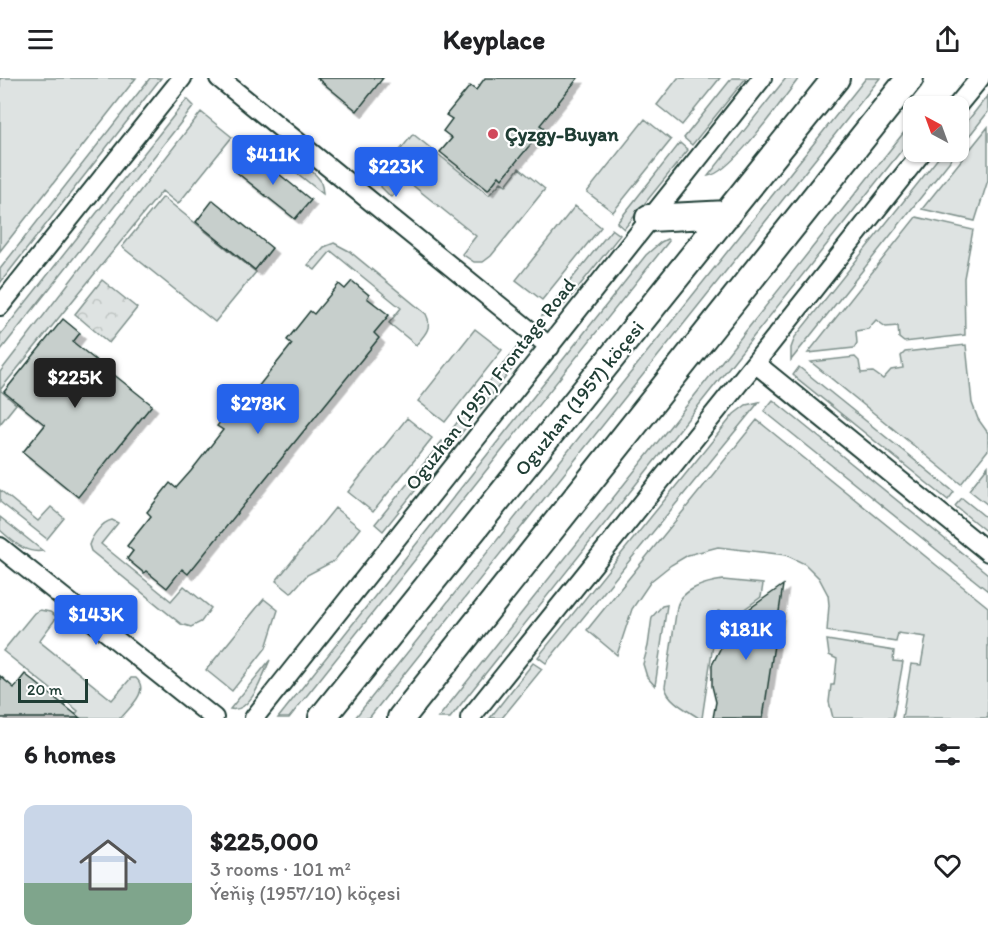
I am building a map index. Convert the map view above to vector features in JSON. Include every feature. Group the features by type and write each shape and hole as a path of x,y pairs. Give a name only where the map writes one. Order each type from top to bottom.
{"main road":[{"name":"Oguzhan (1957) köçesi","path":"322,718 836,78"},
{"path":"401,718 910,78"},
{"path":"649,218 728,214"}],"street":[{"path":"0,306 182,78"},
{"path":"219,78 550,347"},
{"name":"Oguzhan (1957) Frontage Road","path":"254,718 762,78"},
{"path":"965,96 980,78"},
{"path":"470,718 914,162"},
{"path":"755,363 988,552"},
{"path":"0,547 214,718"}],"green space":[{"path":"0,78 136,78 0,251"},
{"path":"150,78 161,78 0,283 0,269"},
{"path":"678,78 720,78 682,125 657,105"},
{"path":"732,78 746,78 692,145 684,138"},
{"path":"786,78 799,78 743,150 718,172 708,176"},
{"path":"866,78 880,78 369,718 355,718"},
{"path":"988,95 988,112 969,136 969,119"},
{"path":"187,99 194,106 0,351 0,335"},
{"path":"201,112 232,137 178,204 162,191 0,390 0,372"},
{"path":"645,119 671,140 613,212 587,192"},
{"path":"988,127 988,180 975,221 922,209 960,162 969,162 969,151"},
{"path":"413,134 489,195 501,182 506,185 519,168 545,189 491,256 483,262 474,262 462,254 476,236 406,180 391,197 381,187 381,174"},
{"path":"903,134 903,149 450,718 438,718"},
{"path":"265,139 286,150 310,169 320,180 323,194 256,140"},
{"path":"680,143 688,150 624,229 617,223"},
{"path":"935,162 949,162 791,360 791,348 795,337"},
{"path":"163,197 256,272 215,322 122,247"},
{"path":"575,206 601,227 542,300 516,280"},
{"path":"916,217 973,230 964,278 965,335 904,342 899,338 898,326 886,327 876,320 868,329 856,331 857,343 854,348 808,353"},
{"path":"612,229 620,235 564,305 553,314 542,316"},
{"path":"667,239 669,241 289,718 278,718 646,255"},
{"path":"334,243 349,251 426,314 428,327 416,345 389,323 401,308 331,251 315,270 308,265 324,247"},
{"path":"102,280 137,308 109,343 75,314"},
{"path":"475,329 502,350 445,422 418,401"},
{"path":"966,345 972,403 978,419 988,433 988,450 961,484 811,362 855,357 859,361 861,373 873,372 883,379 891,370 903,368 901,356 905,352"},
{"path":"517,347 519,350 513,368 456,440 448,434"},
{"path":"799,367 954,492 948,500 793,375"},
{"path":"0,390 16,404 0,424"},
{"path":"773,400 988,574 988,591 764,411"},
{"path":"759,402 546,663 538,657 734,414 746,405"},
{"path":"407,418 432,438 373,512 348,492"},
{"path":"757,420 988,607 988,718 902,718 911,664 921,665 926,637 898,633 896,642 827,631 828,595 819,578 805,564 786,555 718,547 688,555 651,581 632,609 617,655 587,630"},
{"path":"442,441 450,447 383,531 375,524"},
{"path":"988,466 988,505 969,490"},
{"path":"0,490 38,521 51,507 64,518 47,539 0,502"},
{"path":"962,498 988,519 988,533 955,506"},
{"path":"335,508 360,528 334,561 307,575 291,593 276,581"},
{"path":"0,517 43,551 30,551 14,542 0,530"},
{"path":"112,520 118,523 101,544 171,601 184,586 211,608 201,622 191,627 181,624 91,551 89,545 95,534 101,526"},
{"path":"723,580 763,584 761,597 739,613 718,611 702,718 699,718 674,701 665,687 677,607 679,601 689,591"},
{"path":"264,599 278,610 266,648 232,691 206,670"},
{"path":"667,605 655,686 647,677 643,664 652,617 662,606"},
{"path":"40,610 50,612 57,617 39,641 112,700 131,678 136,678 140,683 141,688 137,699 121,718 73,718 78,711 3,651 34,613"},
{"path":"827,640 894,651 893,661 903,662 893,718 833,718 829,702 831,685 834,685 837,659 829,655"},
{"path":"270,660 250,700 244,706 230,709"},
{"path":"533,663 542,669 502,718 490,718"}],"building":[{"path":"317,78 383,78 357,111"},
{"name":"Çyzgy-Buyan","path":"485,78 578,78 540,125 544,128 502,179 499,176 488,190 440,152 452,138 443,131 452,119 446,115 470,86 476,90"},
{"path":"252,152 311,200 295,219 236,172"},
{"path":"213,200 272,248 255,270 196,222"},
{"path":"352,281 369,295 367,298 389,315 374,333 379,338 188,574 182,569 167,588 146,571 144,573 127,559 133,551 127,546 151,516 147,512 170,483 176,488 191,471 223,430 217,426 240,397 246,402 292,344 287,340 310,311 314,314 339,284 345,289"},
{"path":"63,319 80,333 73,342 152,405 78,497 23,452 45,425 4,392"},
{"path":"783,585 763,718 713,718 716,702 712,686 712,665 724,641 729,615 739,616"},
{"path":"25,674 80,718 0,718 0,676 14,688"}],"place":[{"name":"Çyzgy-Buyan","path":"493,134"}]}
